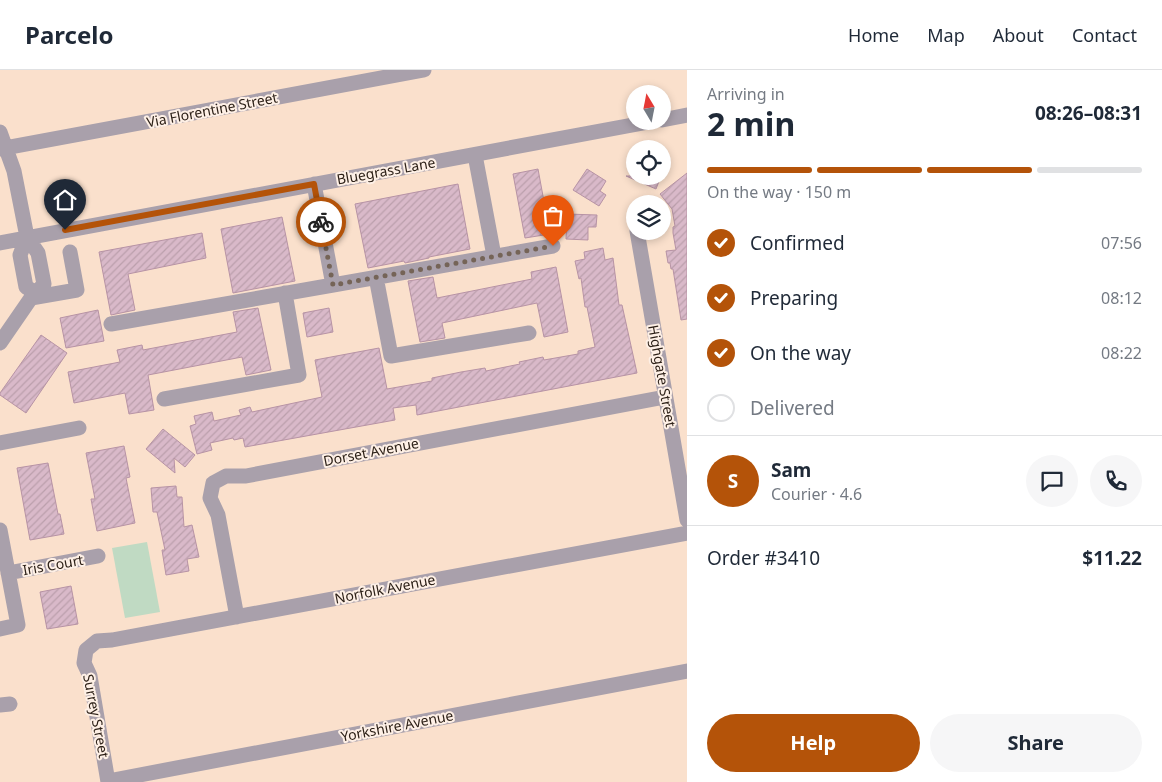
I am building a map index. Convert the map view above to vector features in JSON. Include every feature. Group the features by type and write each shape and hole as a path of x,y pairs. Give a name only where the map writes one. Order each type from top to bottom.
{"street":[{"name":"Via Florentine Street","path":"2,149 424,70"},
{"path":"671,118 687,115"},
{"name":"Bluegrass Lane","path":"0,242 626,126"},
{"path":"0,132 2,149 14,171 27,238 20,255 26,287 34,296"},
{"path":"475,154 494,256"},
{"path":"314,184 333,285"},
{"name":"Highgate Street","path":"639,240 687,520"},
{"path":"111,324 553,246"},
{"path":"2,337 34,296 77,290 70,252"},
{"path":"376,277 391,356 529,333"},
{"path":"164,399 299,375 285,293"},
{"name":"Dorset Avenue","path":"237,617 218,515 210,498 213,483 226,476 246,476 665,397"},
{"path":"0,443 79,428"},
{"name":"Norfolk Avenue","path":"86,650 97,642 687,533"},
{"path":"0,629 18,626 1,540"},
{"name":"Iris Court","path":"8,573 98,556"},
{"name":"Surrey Street","path":"86,650 84,663 90,676 108,781"},
{"name":"Yorkshire Avenue","path":"108,781 687,671"}],"green space":[{"path":"147,542 160,612 125,618 112,548"}],"building":[{"path":"538,169 550,234 525,238 513,174"},
{"path":"587,169 606,181 600,191 606,195 599,206 573,190"},
{"path":"687,173 687,319 681,320 673,269 671,269 670,263 668,263 666,251 676,250 671,195 660,194"},
{"path":"458,184 470,249 405,263 404,261 368,268 355,204"},
{"path":"647,185 658,185 656,189"},
{"path":"567,214 597,215 596,227 588,227 588,240 566,239"},
{"path":"282,217 295,281 233,293 221,229"},
{"path":"202,233 206,258 128,274 135,310 111,315 99,252"},
{"path":"603,248 605,260 613,258 619,305 622,305 637,373 417,415 416,405 393,408 395,420 245,447 243,438 234,440 233,438 210,443 212,450 197,454 190,426 196,424 194,416 212,412 214,421 241,415 239,410 250,407 252,412 322,397 315,360 379,348 387,389 432,381 432,378 461,372 485,368 486,371 543,357 544,360 578,354 578,351 595,347 587,307 585,307 581,278 579,279 575,261 585,259 584,252"},
{"path":"556,267 568,332 544,337 537,303 442,323 445,338 420,342 408,281 433,277 437,298 532,279 531,272"},
{"path":"258,308 271,370 246,375 242,357 148,375 154,410 129,414 125,393 74,403 68,372 120,362 117,350 142,345 143,350 237,332 233,312"},
{"path":"329,308 333,332 307,337 303,313"},
{"path":"98,310 104,341 66,348 60,318"},
{"path":"41,335 67,353 26,413 0,395 0,393"},
{"path":"163,429 195,455 185,467 174,458 175,473 146,449"},
{"path":"124,446 130,477 126,478 135,523 97,531 91,499 95,499 86,453"},
{"path":"48,463 64,534 30,540 17,468"},
{"path":"176,486 177,497 182,497 184,527 192,525 199,557 187,559 189,571 166,575 162,550 165,550 157,512 153,512 151,488"},
{"path":"71,586 78,624 47,629 40,592"}],"way so far":[{"path":"321,222 333,285 553,246"}],"route":[{"path":"65,230 314,184 321,222"}]}
